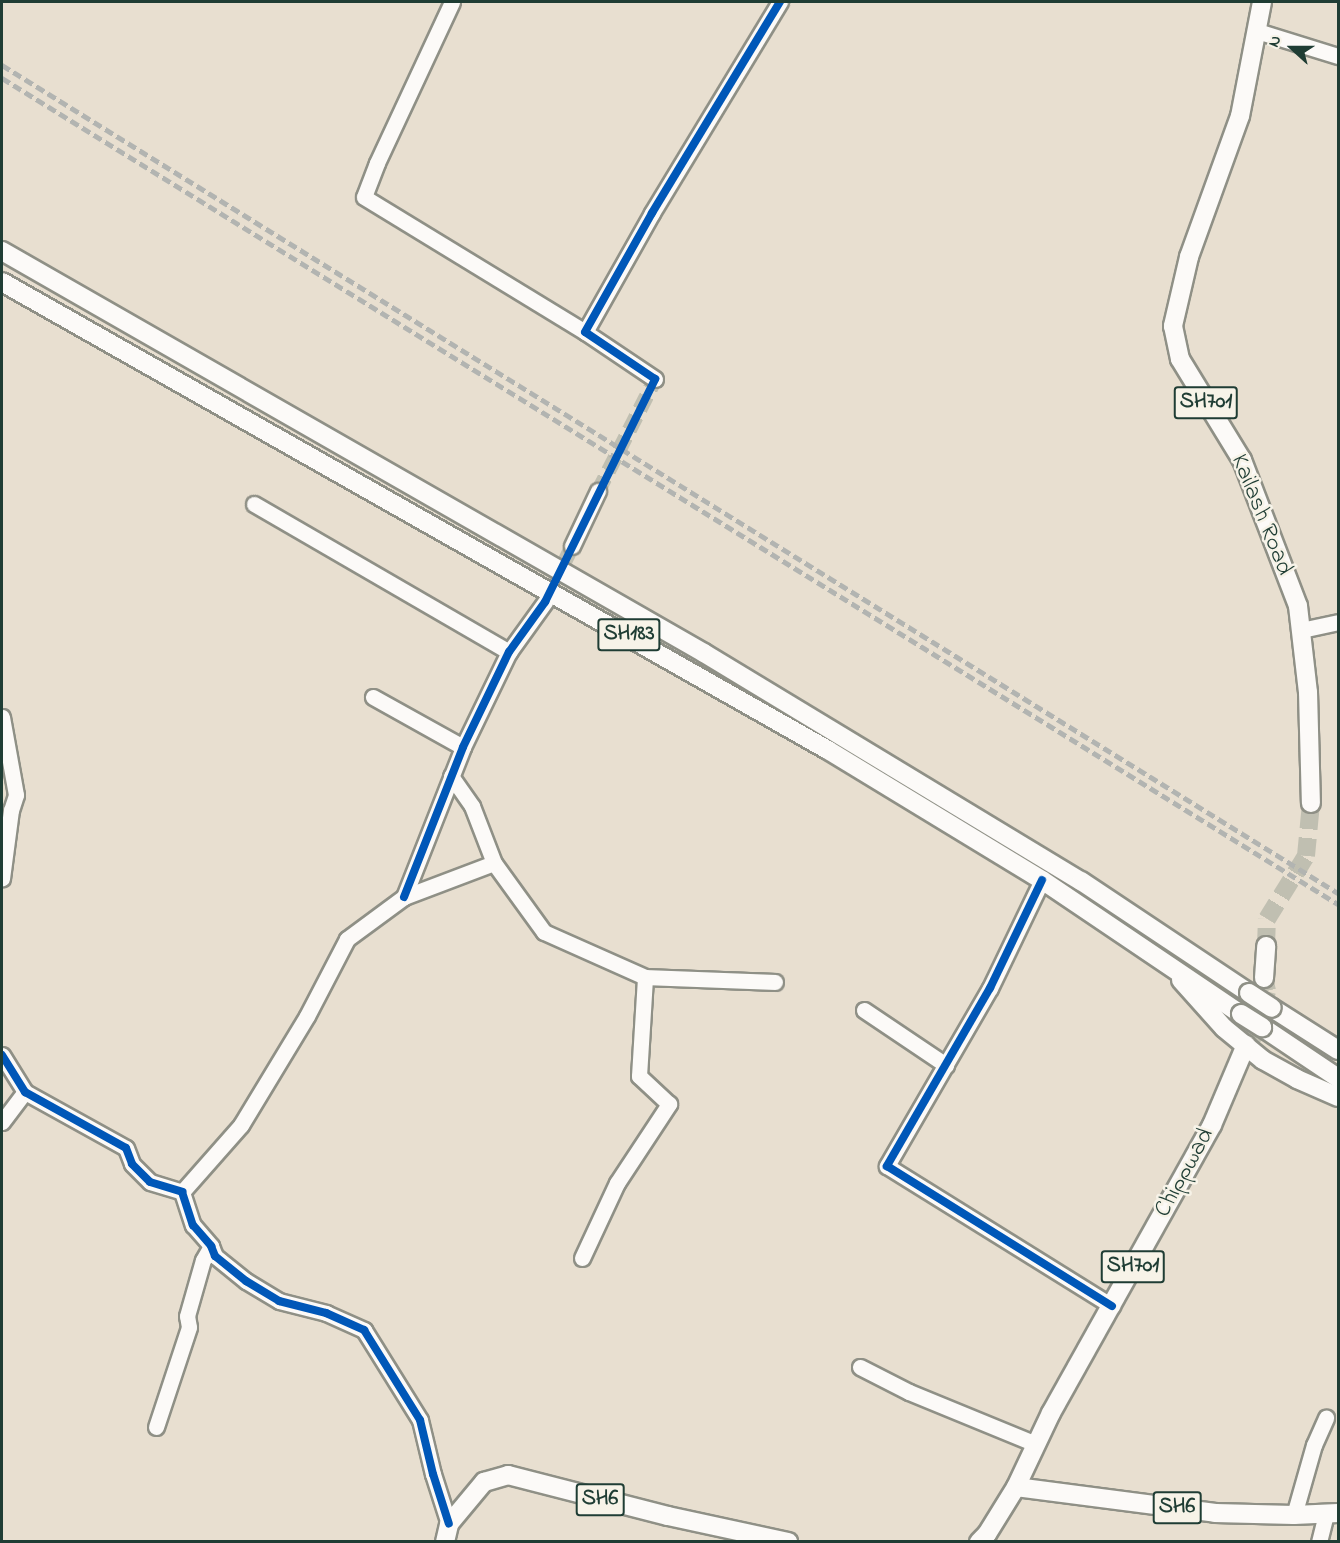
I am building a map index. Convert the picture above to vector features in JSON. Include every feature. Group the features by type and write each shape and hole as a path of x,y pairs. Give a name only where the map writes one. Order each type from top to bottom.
{"main road":[{"name":"Kailash Road","path":"1262,2 1240,116 1189,257 1173,326 1180,359 1242,460 1298,606 1308,692 1311,802"},
{"path":"2,251 704,653 1081,881 1338,1050"},
{"name":"SH183","path":"2,282 704,678 1042,880 1338,1078"},
{"path":"1177,946 1166,963 1204,1008 1263,1060 1297,1079 1338,1097"},
{"path":"1264,978 1266,946"},
{"name":"Chippwad","path":"979,1542 987,1534 1016,1487 1036,1444 1212,1125 1246,1046"},
{"name":"SH6","path":"447,1533 484,1482 508,1475 656,1513 788,1542"},
{"name":"SH6","path":"1016,1487 1215,1513 1294,1515 1332,1513"}],"street":[{"path":"452,2 377,162 364,197 585,332 656,379"},
{"path":"585,332 652,213 780,2"},
{"path":"1257,31 1338,56"},
{"path":"572,546 598,491"},
{"path":"254,504 509,652"},
{"path":"404,897 463,747 509,652 545,602"},
{"path":"1301,630 1338,622"},
{"path":"373,697 463,747"},
{"path":"2,717 16,795 11,810 2,878"},
{"path":"452,776 472,806 494,863 544,932 645,977 775,982"},
{"path":"182,1192 241,1125 307,1016 347,939 404,897 494,863"},
{"path":"1042,880 990,988 887,1166 1112,1306"},
{"path":"582,1258 617,1183 669,1104 639,1076 645,977"},
{"path":"864,1010 946,1065"},
{"path":"2,1055 25,1092 126,1148 132,1164 150,1182 182,1192"},
{"path":"2,1122 25,1092"},
{"path":"182,1192 193,1225 211,1246 215,1256 246,1281 279,1301 327,1313 364,1330 420,1420 447,1533"},
{"path":"156,1427 189,1327 187,1316 203,1260 211,1246"},
{"path":"860,1367 909,1392 1036,1444"},
{"path":"1294,1515 1314,1445 1326,1419"},
{"path":"1319,1542 1332,1513"}],"tunnel":[{"path":"598,491 655,379"},
{"path":"545,602 572,546"},
{"path":"1266,946 1267,919 1306,856 1311,803"},
{"path":"1246,1045 1256,1033 1267,991 1264,978"}],"railway":[{"path":"2,65 1338,893"},
{"path":"2,78 1338,904"}],"cycle path":[{"path":"404,897 463,747 509,652 545,602 655,379 585,332 652,213 780,2"},
{"path":"1042,880 990,988 887,1166 1112,1306"},
{"path":"2,1055 25,1092 126,1148 132,1164 150,1182 182,1192 193,1225 211,1246 215,1256 246,1281 279,1301 326,1313 364,1330 420,1420 433,1474 449,1524"}]}
